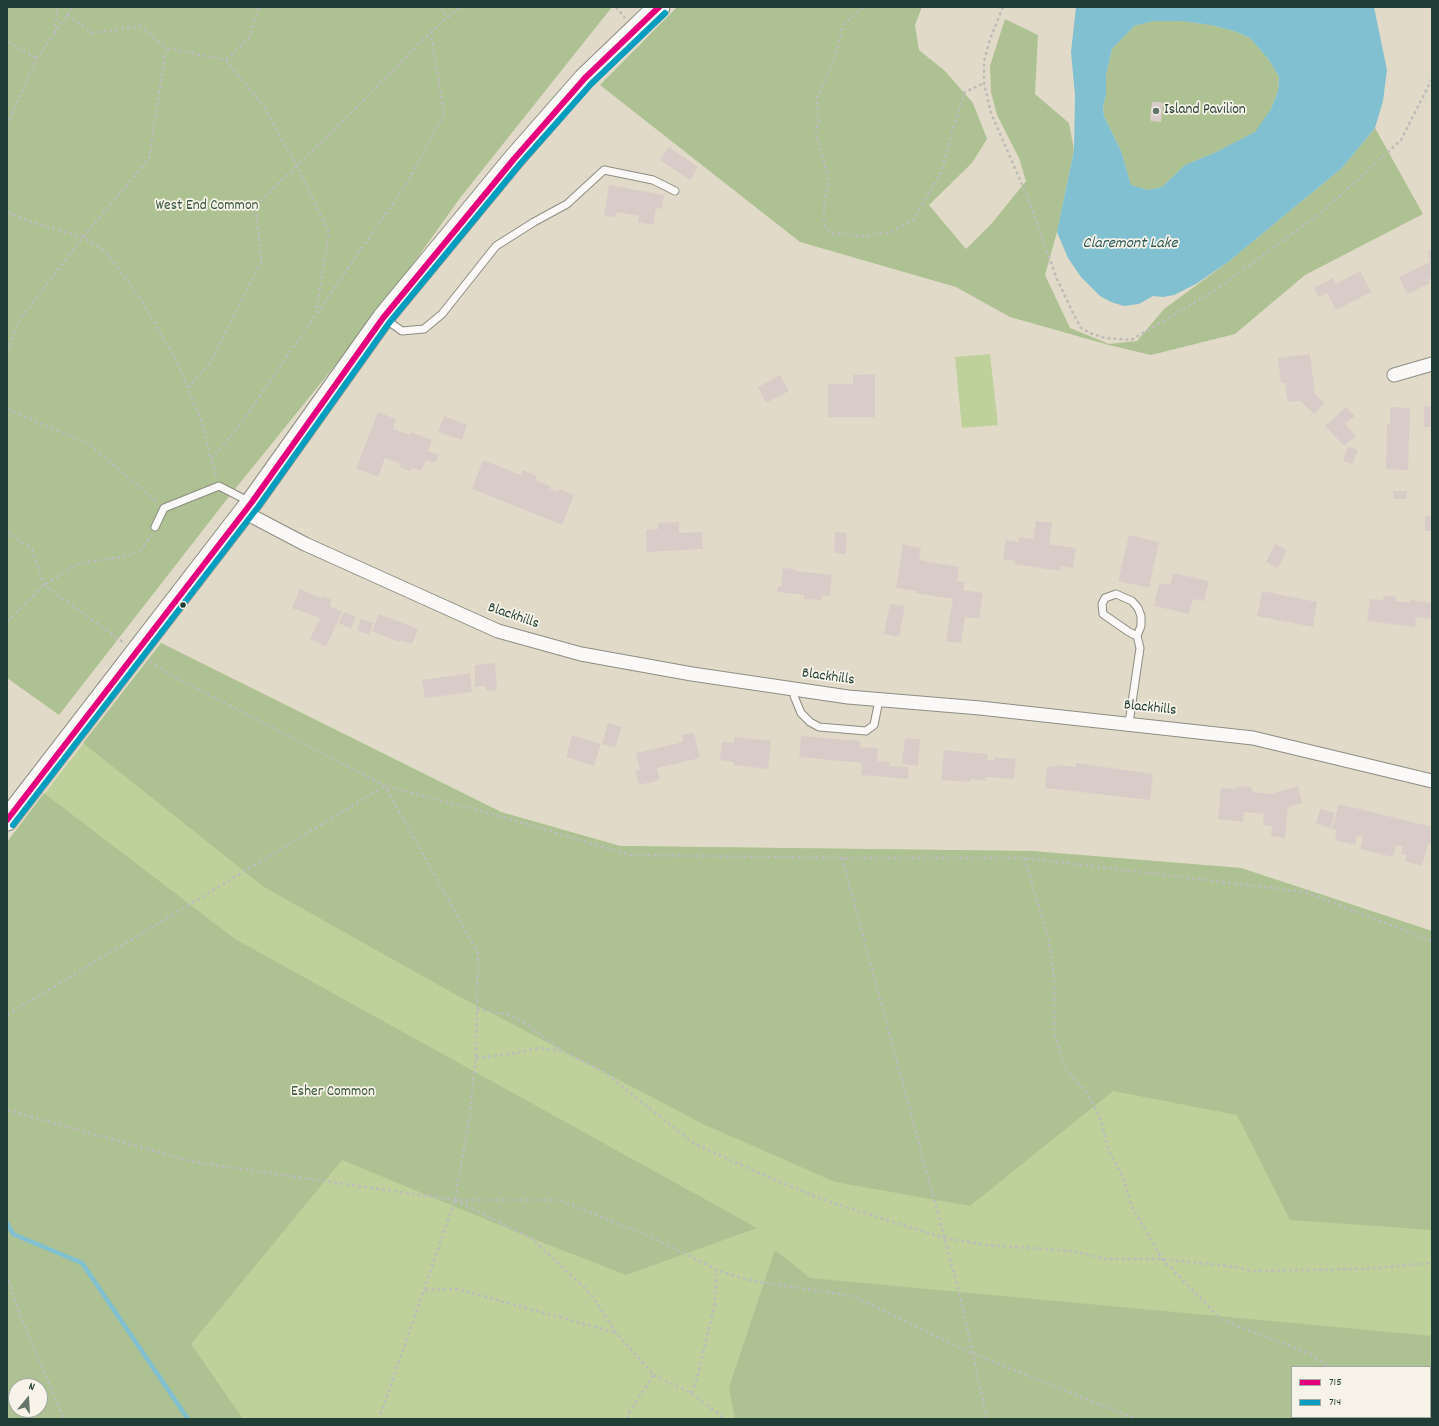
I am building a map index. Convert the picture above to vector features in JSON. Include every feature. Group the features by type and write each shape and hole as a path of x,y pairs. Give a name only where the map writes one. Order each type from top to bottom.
{"main road":[{"path":"7,820 248,507 383,318 514,159 585,78 658,7"}],"street":[{"path":"1394,375 1432,364"},
{"name":"Blackhills","path":"248,507 305,544 498,631 581,654 625,663 794,690 879,700 980,708 1129,723 1252,738 1432,781"}],"lane":[{"path":"383,318 402,332 424,329 442,314 496,246 534,222 567,204 604,170 653,180 675,191"},
{"path":"155,527 164,508 219,486 248,507"},
{"path":"1129,723 1140,648 1137,636 1141,626 1141,616 1138,608 1132,601 1116,594 1105,598 1102,604 1103,614 1137,636"},
{"path":"794,690 794,696 801,712 810,722 819,727 866,731 874,725 879,700"}],"path":[{"path":"54,34 58,7"},
{"path":"7,125 37,58 73,7"},
{"path":"226,60 249,38 259,7"},
{"path":"441,7 447,18"},
{"path":"188,388 212,360 262,261 255,206 431,32 460,7"},
{"path":"863,7 843,25 836,55 817,98 819,122 816,132 829,181 824,204 824,225 830,233 865,236 892,232 914,219 942,171 965,92 984,83"},
{"path":"1003,7 990,39 986,54 984,83 991,113 1027,196 1057,279 1081,328 1105,338 1131,340 1214,291 1322,212 1401,140 1432,79"},
{"path":"67,15 93,33 141,26 166,48 226,60 264,107 297,166 329,232 316,314"},
{"path":"211,459 236,429 407,183 444,114 431,32"},
{"path":"7,42 37,58"},
{"path":"7,351 20,319 83,237 149,159 166,48"},
{"path":"7,212 34,223 83,237 104,251 140,298 176,360 201,419 219,486"},
{"path":"7,409 89,444 164,508"},
{"path":"7,622 44,585 77,564 127,556 140,551 149,540 155,527"},
{"path":"7,532 32,549 44,585 135,652 167,673 385,786 489,813 630,854 842,858 1024,858 1305,892 1432,941"},
{"path":"379,1419 455,1200 469,1120 476,1058 478,953 385,786"},
{"path":"7,1014 385,786"},
{"path":"842,858 944,1238 987,1419"},
{"path":"1024,858 1048,936 1054,976 1054,1031 1065,1068 1088,1094 1100,1118 1109,1151 1124,1179 1131,1205 1162,1259 1222,1320 1311,1354 1327,1366"},
{"path":"477,1009 510,1015 529,1026 562,1051 604,1072 693,1143 761,1174 827,1201 944,1238 986,1245 1074,1251 1105,1260 1162,1259 1252,1270 1360,1269 1432,1263"},
{"path":"476,1058 516,1053 538,1048 562,1051"},
{"path":"7,1110 194,1162 455,1200 559,1200 650,1236 716,1270 748,1280 852,1296 972,1353 1136,1419"},
{"path":"455,1200 530,1238 590,1293 617,1334 654,1375 691,1394 725,1419"},
{"path":"691,1394 696,1382 714,1308 716,1270"},
{"path":"7,1275 20,1315 64,1419"},
{"path":"425,1290 457,1289 617,1334"},
{"path":"628,1419 629,1412 654,1375"}],"green space":[{"name":"West End Common","path":"7,7 612,7 460,198 380,310 231,494 59,715 7,678"},
{"path":"677,7 922,7 915,25 919,50 945,71 973,103 987,139 972,163 929,205 966,249 992,223 1026,181 1019,158 997,115 991,92 990,66 1005,19 1038,35 1035,94 1069,123 1074,150 1057,232 1045,275 1070,328 1109,344 1137,341 1164,309 1228,262 1342,168 1375,128 1423,214 1305,275 1235,334 1151,355 1109,345 1010,317 956,287 800,242 600,85"},
{"path":"1153,21 1181,21 1211,25 1234,31 1250,38 1269,60 1279,77 1278,91 1271,109 1256,132 1214,153 1185,165 1162,187 1148,190 1131,186 1121,151 1104,116 1103,106 1106,95 1106,75 1112,49 1134,26"},
{"path":"990,354 998,425 962,428 955,357"},
{"name":"Esher Common","path":"161,643 501,812 620,846 1031,851 1241,868 1432,931 1432,1419 7,1419 7,842"},
{"path":"161,643 501,812 620,846 1031,851 1241,868 1432,931 1432,1230 1290,1220 1237,1115 1113,1091 970,1206 835,1182 703,1124 451,992 264,887 83,743"},
{"path":"44,793 235,939 757,1228 626,1275 531,1238 342,1160 191,1344 243,1419 7,1419 7,842"},
{"path":"775,1250 810,1278 1432,1336 1432,1419 735,1419 729,1387"}],"water":[{"name":"Claremont Lake","path":"1076,7 1374,7 1387,70 1383,101 1375,128 1342,168 1228,262 1196,284 1174,295 1163,297 1153,296 1139,304 1124,306 1111,302 1100,296 1081,277 1068,258 1057,232 1074,150 1075,95 1071,52","holes":["1153,21 1181,21 1211,25 1234,31 1250,38 1269,60 1279,77 1278,91 1271,109 1255,132 1214,153 1185,165 1162,187 1148,190 1131,185 1121,151 1104,116 1103,106 1106,95 1106,75 1112,49 1134,26"]}],"building":[{"name":"Island Pavilion","path":"1152,102 1161,102 1163,105 1161,122 1151,121"},
{"path":"669,147 698,167 690,180 660,160"},
{"path":"609,185 664,195 662,209 656,208 653,225 638,222 639,216 616,212 615,218 604,215"},
{"path":"1432,249 1432,279 1428,279 1430,283 1407,294 1399,277 1430,262 1428,250"},
{"path":"1360,271 1371,292 1336,310 1327,293 1319,297 1314,288 1333,278 1336,284"},
{"path":"1310,354 1315,394 1325,403 1314,414 1300,401 1288,402 1285,383 1281,383 1278,358"},
{"path":"875,374 875,417 828,417 828,384 853,384 853,375"},
{"path":"780,375 789,391 766,403 758,387"},
{"path":"1424,406 1432,406 1432,427 1424,427"},
{"path":"1346,407 1355,416 1345,424 1356,436 1344,446 1325,426"},
{"path":"1390,407 1410,408 1408,470 1386,469 1387,424 1390,424"},
{"path":"378,412 396,419 393,429 410,435 411,432 432,440 428,451 439,455 435,463 426,460 421,471 412,468 410,471 400,467 401,464 385,458 378,477 356,468"},
{"path":"444,416 467,425 462,440 438,432"},
{"path":"1348,446 1358,450 1352,464 1343,461"},
{"path":"483,460 521,475 523,470 537,476 535,480 551,486 550,489 558,492 559,489 574,495 562,525 472,489"},
{"path":"1393,491 1407,491 1407,499 1393,499"},
{"path":"1425,516 1432,516 1432,531 1425,531"},
{"path":"1036,521 1052,523 1049,544 1076,548 1073,568 1061,566 1060,571 1014,564 1015,561 1003,559 1006,540 1018,542 1019,537 1033,539"},
{"path":"679,522 679,533 702,532 703,549 647,552 646,530 658,529 658,523"},
{"path":"835,532 847,533 846,554 834,553"},
{"path":"1129,535 1159,542 1149,588 1118,581"},
{"path":"903,544 921,548 919,560 959,567 957,581 965,582 963,590 983,593 979,619 965,617 961,643 946,641 953,599 896,588"},
{"path":"1275,544 1287,550 1278,568 1266,562"},
{"path":"783,568 795,569 795,571 832,575 830,596 822,595 821,600 804,599 804,595 777,592 778,586 781,587"},
{"path":"1173,573 1209,581 1204,601 1193,599 1189,614 1154,606 1159,583 1170,585"},
{"path":"300,589 322,599 323,596 332,600 329,606 342,612 326,647 310,639 320,618 292,608"},
{"path":"1262,591 1317,602 1313,627 1257,616"},
{"path":"1384,595 1396,597 1395,601 1410,603 1410,600 1432,603 1432,619 1416,617 1415,627 1367,621 1370,599 1383,600"},
{"path":"890,604 905,606 899,637 884,634"},
{"path":"344,612 356,617 351,629 339,623"},
{"path":"379,614 418,629 412,644 400,640 399,642 372,631"},
{"path":"361,619 373,623 369,635 357,630"},
{"path":"495,663 497,690 486,691 485,686 475,687 475,665"},
{"path":"470,673 472,692 425,698 422,680"},
{"path":"608,723 622,727 615,748 602,744"},
{"path":"694,733 700,758 657,768 660,780 639,785 635,771 640,769 636,753 683,742 682,735"},
{"path":"572,735 601,744 594,766 566,757"},
{"path":"801,736 861,741 860,747 878,748 877,761 890,762 889,766 909,767 908,779 861,775 862,763 799,757"},
{"path":"735,737 771,741 768,769 734,765 734,762 720,760 722,742 734,743"},
{"path":"905,738 920,739 918,766 902,764"},
{"path":"944,750 988,754 987,760 995,760 995,757 1016,759 1014,779 986,777 986,781 971,779 970,782 941,780"},
{"path":"1076,763 1153,774 1150,800 1045,788 1047,766 1055,767 1056,765 1076,767"},
{"path":"1237,786 1251,787 1253,792 1270,794 1298,786 1302,803 1288,807 1285,838 1271,836 1272,826 1263,825 1264,814 1244,812 1243,822 1218,819 1221,788 1236,789"},
{"path":"1339,804 1432,827 1432,845 1428,844 1422,866 1405,861 1407,855 1401,854 1403,846 1396,845 1393,857 1360,849 1363,837 1357,836 1355,845 1335,840 1337,830 1332,829"},
{"path":"1320,809 1335,813 1331,828 1316,824"}],"waterway":[{"path":"7,1223 13,1234 82,1263 188,1419"}],"transit line":[{"name":"715","path":"7,820 252,502 383,318 514,159 585,78 659,7"},
{"name":"714","path":"13,825 258,507 389,323 520,164 591,84 665,13"}],"place":[{"name":"Island Pavilion","path":"1156,111"}]}
